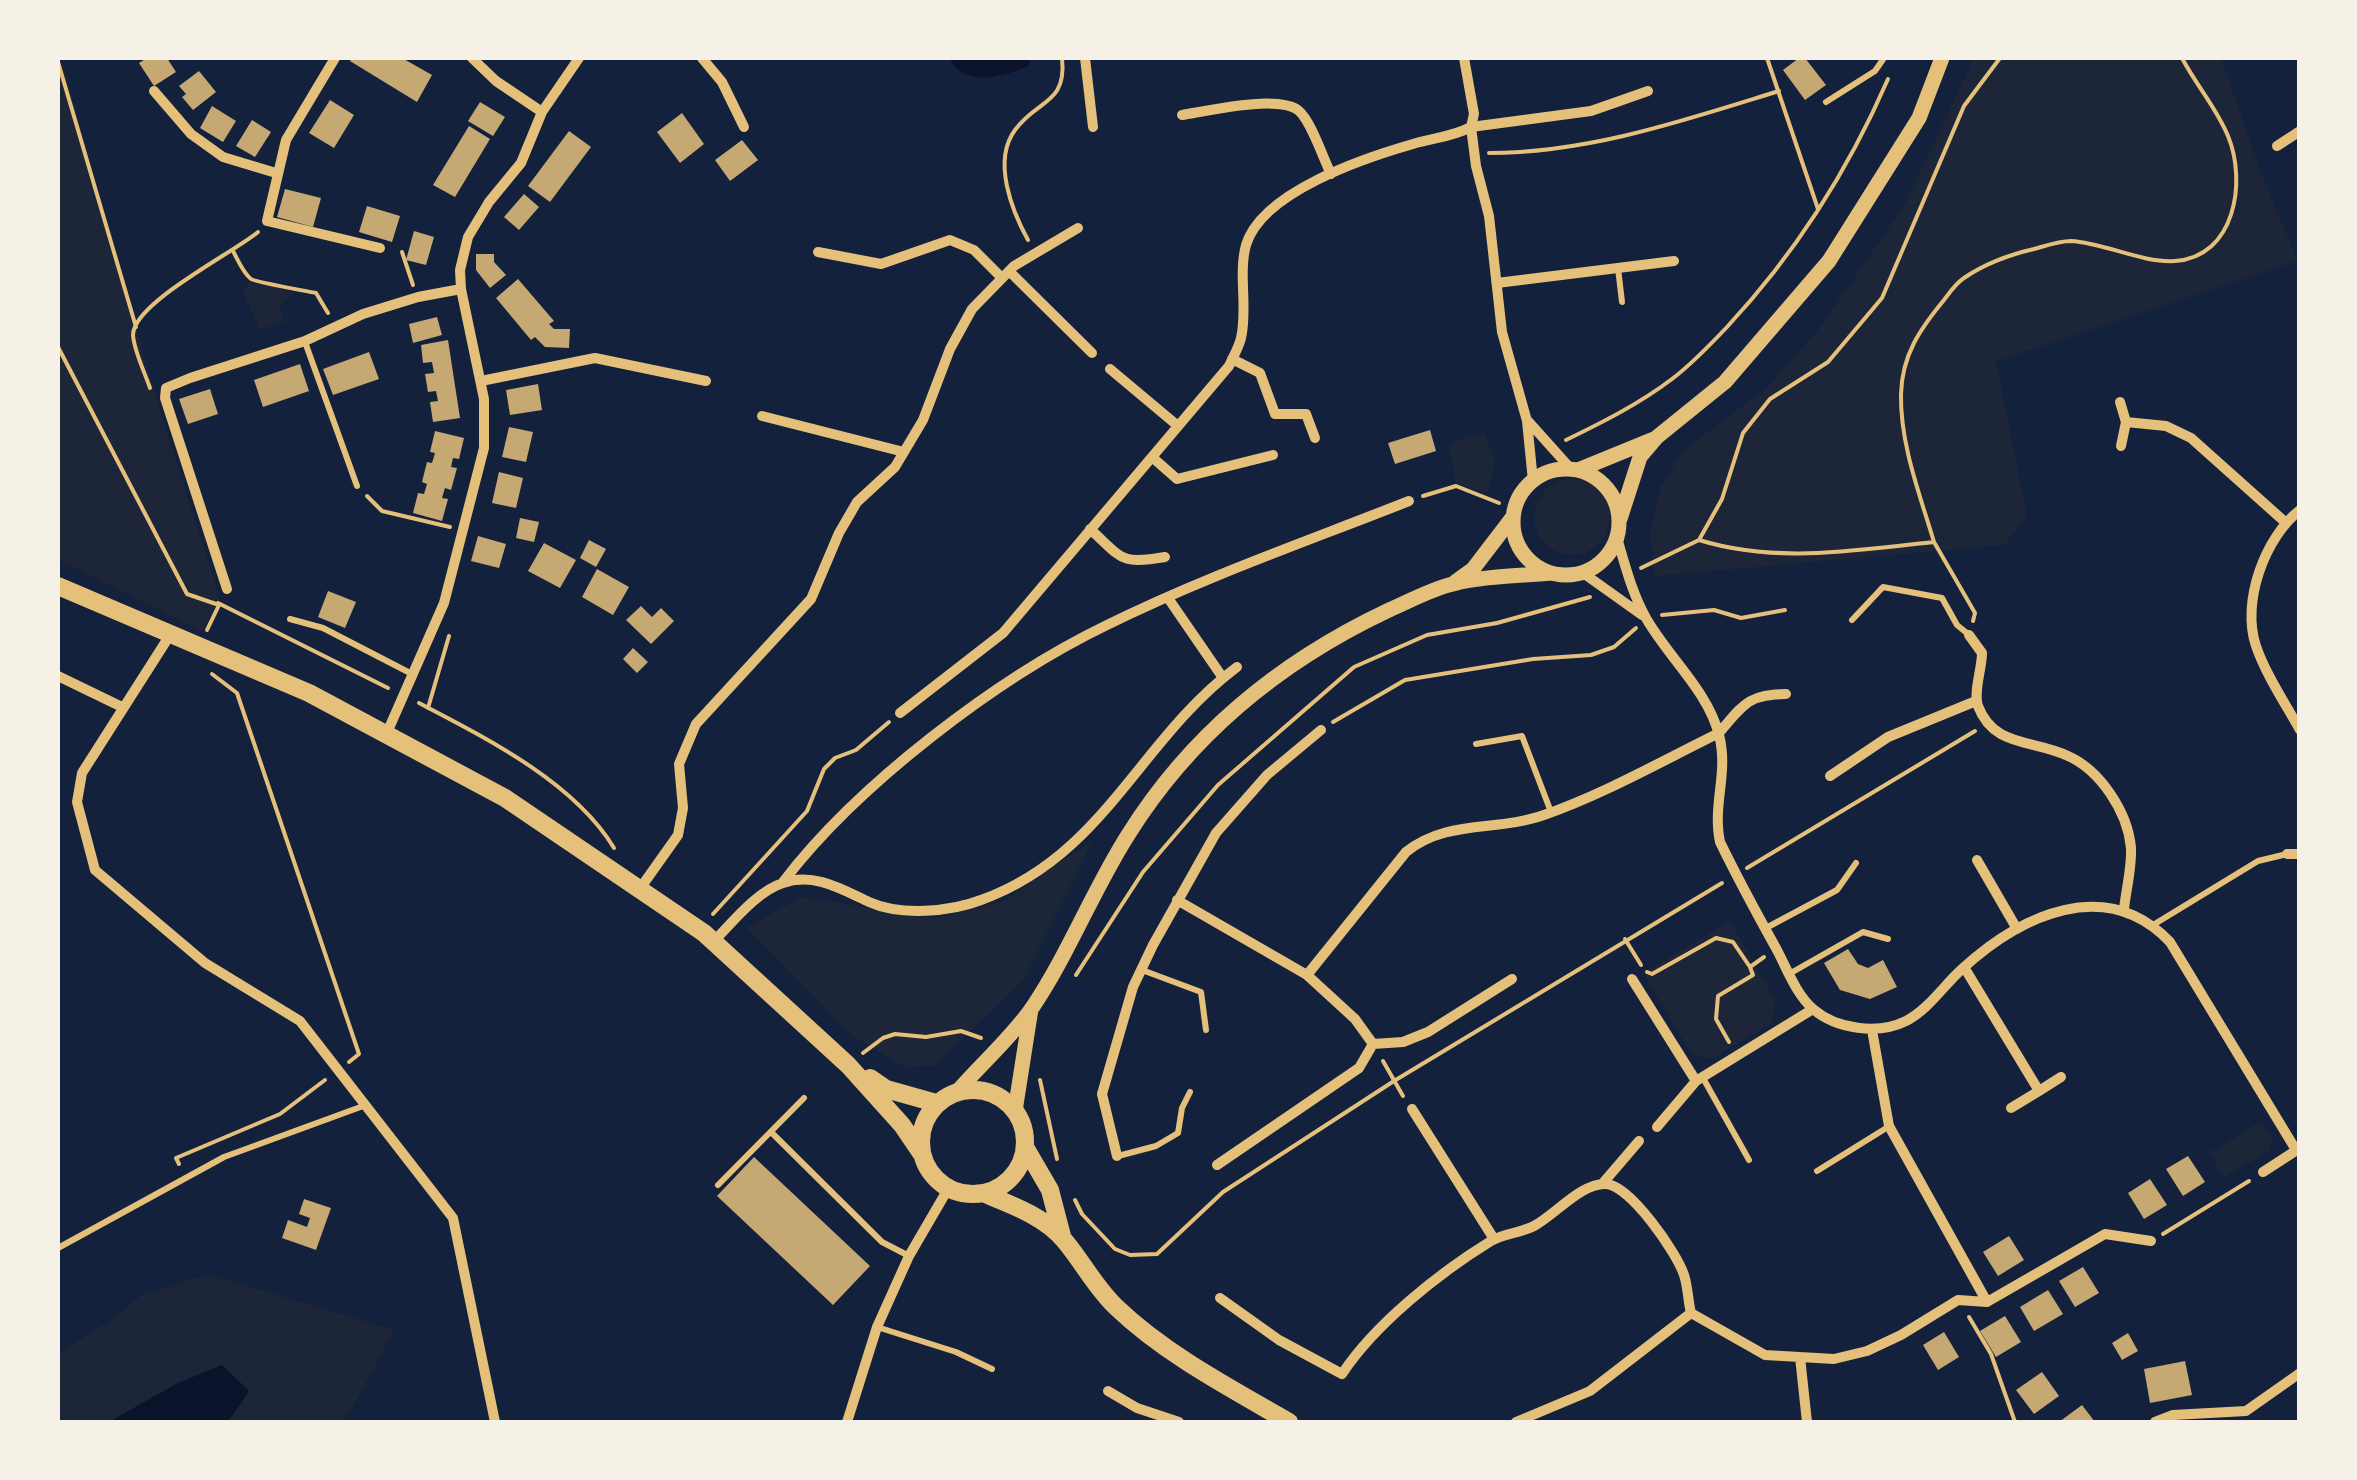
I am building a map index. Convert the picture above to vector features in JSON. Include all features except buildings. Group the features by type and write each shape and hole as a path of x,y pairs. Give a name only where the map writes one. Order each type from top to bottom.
{"main road":[{"path":"58,586 309,693 505,798 713,942 848,1065 902,1125 926,1168 948,1189 960,1194 985,1194 1029,1213 1062,1236 1114,1306 1144,1331 1288,1422"},
{"path":"848,1065 886,1089 936,1104"},
{"path":"921,1154 924,1121 936,1104 956,1093 972,1090 1004,1100 1022,1123 1025,1148 1012,1177 985,1194"},
{"path":"1025,1148 1050,1190 1062,1236"}],"street":[{"path":"335,58 286,140 267,221 380,248"},
{"path":"472,58 496,81 542,112"},
{"path":"386,735 444,604 484,448 484,399 461,289 460,270 468,238 489,202 521,163 542,112 579,58"},
{"path":"702,58 722,82 744,127"},
{"path":"1084,58 1094,127"},
{"path":"1464,58 1474,114 1474,152 1489,216 1502,332 1528,421 1532,481"},
{"path":"1452,584 1583,573 1610,553 1635,467 1657,437 1725,382 1829,261 1919,118 1942,58"},
{"path":"900,713 1002,633 1232,359 1241,338 1246,246 1255,228 1282,200 1331,174 1414,143 1455,136 1471,127 1591,111 1648,91"},
{"path":"154,92 191,134 223,157 276,173"},
{"path":"1182,115 1272,103 1290,106 1302,112 1331,174"},
{"path":"2277,146 2300,131"},
{"path":"639,890 678,835 683,808 679,764 696,724 812,599 839,533 857,502 895,467 923,420 950,349 972,309 1005,275 1078,228"},
{"path":"818,252 881,264 950,240 974,250 1092,353"},
{"path":"1497,283 1674,261"},
{"path":"227,589 168,406 166,388 304,341 363,314 461,289"},
{"path":"481,380 595,358 706,382"},
{"path":"1232,359 1260,373 1275,414 1306,414 1315,438"},
{"path":"1110,369 1178,426"},
{"path":"2120,402 2126,422 2121,446"},
{"path":"762,416 904,452"},
{"path":"1528,421 1575,470 1599,480 1610,491 1620,519"},
{"path":"2126,422 2166,426 2191,438 2284,522"},
{"path":"1551,573 1530,561 1513,528 1519,498 1532,481 1552,471 1575,470 1657,437"},
{"path":"1152,457 1178,478 1274,455"},
{"path":"713,942 759,898 783,882 808,849 866,794 957,718 1058,651 1168,598 1408,500"},
{"path":"2300,510 2284,522 2257,578 2252,612 2255,644 2300,730"},
{"path":"956,1093 1031,1009 1151,799 1208,734 1274,676 1307,653 1352,628 1452,584 1473,569 1514,516"},
{"path":"1090,530 1125,561 1165,556"},
{"path":"1617,538 1647,619 1709,709 1719,734 1724,765 1716,820 1720,842 1776,950 1813,1010 1850,1026 1872,1030 1905,1022 1964,967 2017,929 2062,910 2089,905 2124,909 2154,925 2170,942 2298,1149 2264,1172"},
{"path":"1583,573 1647,619"},
{"path":"1168,598 1223,678"},
{"path":"170,635 82,772 76,802 95,870 205,963 300,1021 454,1218 495,1422"},
{"path":"1969,635 1982,653 1976,701 1987,724 2002,738 2068,755 2094,773 2125,820 2131,849 2124,909"},
{"path":"783,882 820,882 847,889 871,903 906,910 978,902 1012,886 1041,871 1074,846 1182,716 1237,667"},
{"path":"58,676 122,707"},
{"path":"1307,975 1406,852 1423,838 1443,830 1486,828 1552,812 1719,734 1736,712 1758,694 1786,694"},
{"path":"1830,776 1888,737 1976,701"},
{"path":"1117,1156 1102,1094 1116,1036 1141,970 1216,833 1267,776 1321,730"},
{"path":"2286,854 2300,854"},
{"path":"1977,860 2017,929"},
{"path":"1178,900 1307,975 1355,1019 1373,1044"},
{"path":"1964,967 2038,1091"},
{"path":"1373,1044 1403,1042 1428,1032 1512,979"},
{"path":"1632,979 1699,1079"},
{"path":"1015,1112 1031,1009"},
{"path":"1657,1128 1699,1079 1813,1010"},
{"path":"1872,1030 1890,1126 1987,1302"},
{"path":"1217,1165 1359,1068 1373,1044"},
{"path":"2012,1108 2061,1077"},
{"path":"1412,1110 1494,1239"},
{"path":"1220,1298 1279,1340 1342,1374 1354,1356 1417,1295 1494,1239 1532,1227 1584,1191 1603,1184 1640,1141"},
{"path":"1603,1184 1620,1187 1632,1196 1674,1257 1684,1273 1690,1313"},
{"path":"847,1422 877,1327 909,1256 948,1189"},
{"path":"1690,1313 1765,1354 1834,1359 1867,1351 1902,1335 1958,1300 1987,1302 2105,1234 2151,1242"},
{"path":"1516,1422 1590,1390 1690,1313"},
{"path":"1800,1357 1806,1422"},
{"path":"2155,1422 2173,1415 2246,1412 2300,1373"},
{"path":"1108,1391 1137,1408 1179,1422"}],"lane":[{"path":"1826,102 1876,71 1884,58"},
{"path":"1618,268 1622,302"},
{"path":"304,341 357,486"},
{"path":"1852,620 1883,587 1942,598 1957,625 1969,635"},
{"path":"290,619 324,628 415,676"},
{"path":"1476,744 1522,736 1552,812"},
{"path":"2154,925 2258,861 2286,854"},
{"path":"1765,928 1836,890 1856,863"},
{"path":"1790,974 1864,932 1888,939"},
{"path":"1141,970 1201,992 1206,1030"},
{"path":"1699,1079 1749,1160"},
{"path":"1117,1156 1156,1146 1178,1133 1182,1108 1190,1092"},
{"path":"718,1185 804,1098"},
{"path":"58,1248 224,1157 366,1106"},
{"path":"1817,1171 1890,1126"},
{"path":"771,1132 882,1242 909,1256"},
{"path":"877,1327 956,1352 992,1369"}],"path":[{"path":"1035,253 1006,191 1007,156 1013,132 1053,99 1064,78 1062,58"},
{"path":"1767,58 1818,210"},
{"path":"1628,574 1698,540 1722,499 1743,433 1770,399 1828,362 1882,298 1964,106 2000,58"},
{"path":"1969,635 1975,613 1934,542 1908,455 1901,395 1908,352 1920,329 1961,280 2002,256 2066,241 2172,261 2195,257 2220,240 2230,221 2237,176 2229,139 2182,58"},
{"path":"58,62 136,327"},
{"path":"1553,446 1622,413 1674,378 1768,283 1856,145 1891,72"},
{"path":"1474,152 1510,153 1634,135 1780,92"},
{"path":"168,406 154,402 133,335 139,318 159,299 233,251 267,221"},
{"path":"233,251 249,278 316,293 325,304 333,328"},
{"path":"402,252 418,297"},
{"path":"58,347 187,594 219,605 405,696 514,755 600,826 616,852"},
{"path":"357,486 382,511 464,530"},
{"path":"1408,500 1456,486 1499,503"},
{"path":"1698,540 1774,555 1934,542"},
{"path":"185,1181 176,1158 280,1114 359,1054 237,693 213,677 198,647 219,605 213,587"},
{"path":"1321,730 1404,680 1533,658 1591,655 1614,646 1647,619 1714,610 1741,618 1785,610"},
{"path":"428,708 452,626"},
{"path":"728,927 712,914 807,811 824,769 835,758 856,750 900,713"},
{"path":"1625,939 1643,969 1652,974 1716,938 1733,942 1753,975 1718,996 1716,1019 1733,1048"},
{"path":"1750,967 1776,950"},
{"path":"848,1065 895,1034 926,1037 961,1031 978,1036 994,1049"},
{"path":"1373,1044 1412,1110"},
{"path":"2151,1242 2264,1172"},
{"path":"1958,1300 1990,1354 2015,1422"}],"shaded area":[{"path":"58,58 157,401 220,599 202,631 58,560"},
{"path":"949,58 1030,58 1029,66 975,77 956,68"},
{"path":"1974,58 2221,58 2263,178 2298,261 1996,361 2027,517 2004,545 1654,576 1650,532 1660,488 1683,451 1770,385 1823,324 1906,202"},
{"path":"249,283 274,285 293,292 279,308 285,321 260,329 243,292"},
{"path":"1484,432 1495,462 1487,493 1456,483 1448,444"},
{"path":"1572,479 1599,490 1610,517 1599,544 1572,555 1545,544 1534,517 1545,490"},
{"path":"1093,840 1022,982 934,1066 904,1067 852,1035 746,928 802,897 935,918 1002,902"},
{"path":"1730,921 1775,999 1772,1023 1711,1059 1691,1053 1643,973"},
{"path":"2262,1121 2273,1139 2268,1152 2224,1177 2209,1153"},
{"path":"208,1274 394,1330 349,1414 340,1422 228,1422 249,1391 222,1365 178,1383 109,1422 58,1422 58,1354 116,1317 140,1296"},
{"path":"222,1365 249,1391 228,1422 109,1422 178,1383"}]}
